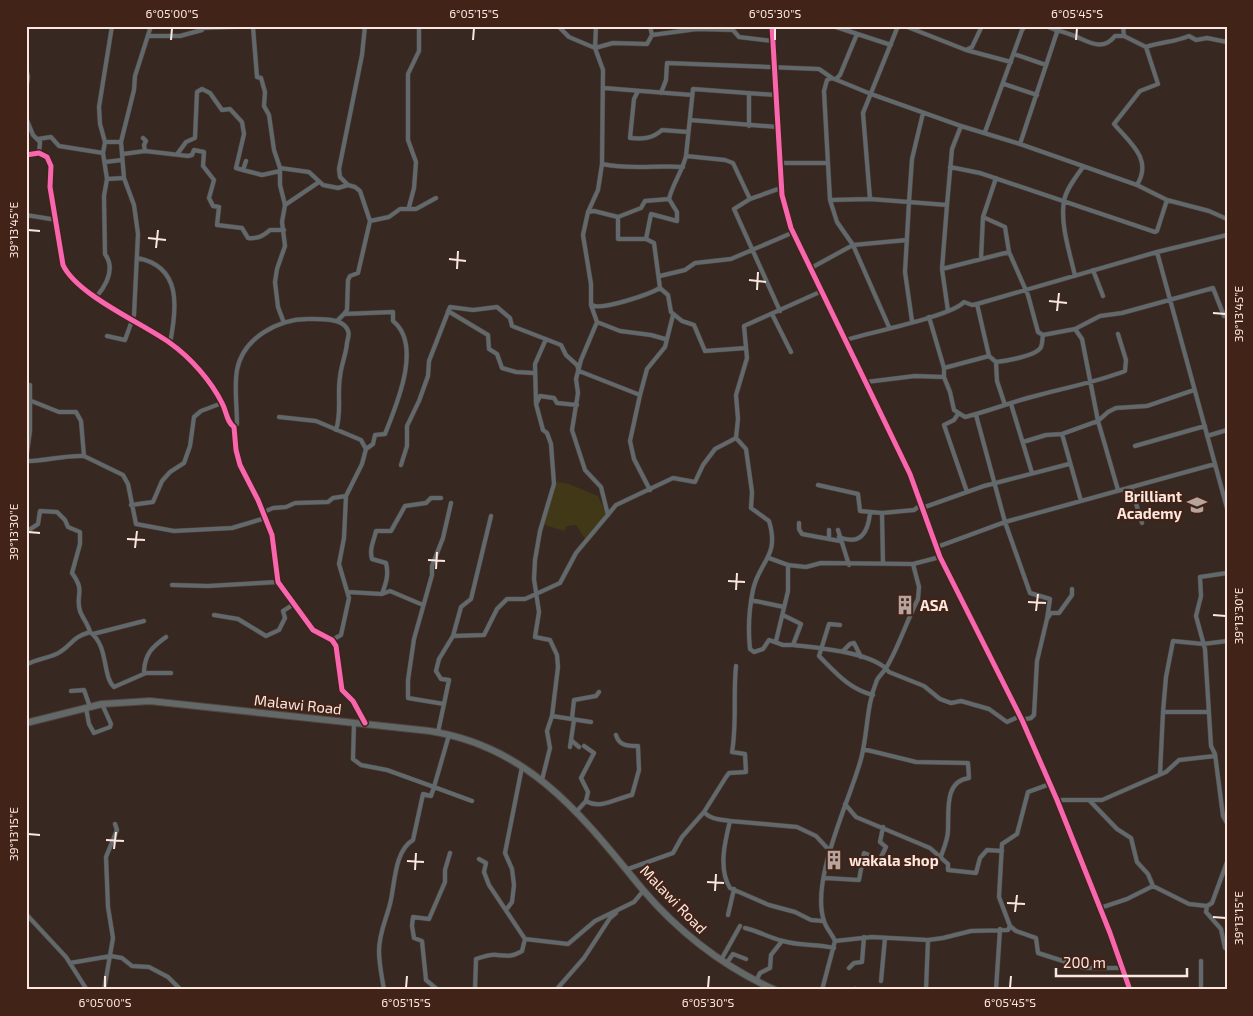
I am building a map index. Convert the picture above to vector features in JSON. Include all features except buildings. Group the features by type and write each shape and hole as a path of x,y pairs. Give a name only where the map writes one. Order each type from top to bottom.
{"main road":[{"name":"Malawi Road","path":"26,723 102,704 150,701 365,723 449,735 492,751 542,780 577,811 644,890 681,928 724,962 775,990"}],"street":[{"path":"97,296 104,288 110,269 110,261 105,254 104,196 107,179 103,153 105,142 100,124 99,108 112,26"},
{"path":"107,336 125,340 134,316 138,234 134,205 124,178 121,142 134,90 135,76 151,26"},
{"path":"336,322 347,310 348,280 350,276 358,274 370,220 360,191 348,185 340,178 339,169 362,55 365,26"},
{"path":"409,207 414,188 416,162 407,134 410,109 408,74 419,51 419,26"},
{"path":"558,26 569,37 595,48 614,43 647,44 652,35 650,26"},
{"path":"596,26 595,48 603,70 604,88 601,144 602,164 598,190 588,212 583,234 591,284 591,305 597,322 581,360 576,379 578,393 572,430 585,470 600,486 608,515"},
{"path":"772,26 776,66 781,188 794,232 910,474 940,557 1021,718 1057,800 1130,990"},
{"path":"833,26 891,45"},
{"path":"870,199 863,113 898,26"},
{"path":"905,26 966,50 1011,62"},
{"path":"966,50 972,47 982,26"},
{"path":"985,132 1025,26"},
{"path":"1046,26 1057,32 1070,34 1092,44 1104,45 1115,36 1124,36 1146,47 1158,84 1140,91 1114,124 1142,156 1143,167 1137,185"},
{"path":"1123,26 1124,36"},
{"path":"149,36 193,34 202,27 256,27 257,77 261,78 264,87 264,106 269,116 285,205 285,246 277,269 275,282 278,307 284,323"},
{"path":"652,35 697,29 733,30 739,37 773,41"},
{"path":"1020,144 1057,32"},
{"path":"857,34 840,75 827,80 824,91 826,163 830,200 838,222 853,245 889,327"},
{"path":"1146,47 1165,40 1181,40 1189,36 1196,40 1207,38 1227,42"},
{"path":"1014,54 1046,65"},
{"path":"662,93 667,63 819,69 834,78 871,94 1137,185 1167,200 1209,211 1227,219"},
{"path":"26,68 28,77 26,90"},
{"path":"1004,84 1037,95"},
{"path":"604,88 692,95"},
{"path":"178,153 186,142 195,138 198,92 202,89 210,93 222,110 230,109 242,122 244,134 236,166 243,170 262,174 280,169 309,172 322,185 338,188 348,185"},
{"path":"646,239 651,214 678,221 677,212 669,199 686,156 693,89 776,95"},
{"path":"638,91 634,99 630,138 652,137 662,130 688,132"},
{"path":"749,94 749,126"},
{"path":"912,321 905,272 908,202 912,159 924,113"},
{"path":"26,118 33,135 40,142 39,153"},
{"path":"690,120 778,127"},
{"path":"948,311 942,269 952,149 961,126"},
{"path":"38,139 51,137 59,146 103,153"},
{"path":"143,138 146,141 144,145 145,151"},
{"path":"105,142 121,142"},
{"path":"123,154 145,151 178,153 192,156 194,150 204,152 203,166 214,180 209,198 213,206 219,207 217,225 242,228 248,238 262,236 270,230 284,230"},
{"path":"26,155 39,153 47,157 51,166 50,187 65,268 74,280 170,343 194,364 222,403 229,423 234,427"},
{"path":"686,156 725,160 733,163 750,199"},
{"path":"105,162 122,160"},
{"path":"243,170 246,161"},
{"path":"779,163 826,163"},
{"path":"602,164 643,169 660,165 683,167"},
{"path":"950,167 996,178 1155,232 1167,200"},
{"path":"1075,276 1064,225 1064,201 1072,183 1083,167"},
{"path":"107,179 124,178"},
{"path":"981,259 984,217 991,187 996,178"},
{"path":"285,205 319,182"},
{"path":"780,311 734,209 750,199 781,188"},
{"path":"370,220 389,217 400,209 409,207 416,209 436,198"},
{"path":"588,212 594,211 618,217 641,208 645,201 669,199"},
{"path":"830,200 870,199 947,205"},
{"path":"26,215 57,220"},
{"path":"618,217 618,240 646,239 654,243 660,276 660,288 668,295 673,315 664,347 647,369 630,440 634,459 650,490"},
{"path":"984,217 1005,227 1009,252 1026,290 1038,332 1043,335 1076,330 1100,316 1122,313 1214,288 1224,316"},
{"path":"660,276 685,270 696,263 726,260 752,251 794,232"},
{"path":"846,340 948,311 964,302 972,305 976,304 1157,252 1227,235"},
{"path":"811,268 853,245 906,240"},
{"path":"942,269 1009,252"},
{"path":"1157,252 1207,436 1224,488 1227,508"},
{"path":"137,258 163,268 171,280 175,308 170,343"},
{"path":"1093,270 1103,296"},
{"path":"591,305 595,308 604,307 643,296 660,288"},
{"path":"822,291 744,326 745,368 736,395 736,438 746,449 752,492 751,508 769,521 772,549 753,589 750,649 754,652 763,649 769,640 783,645 843,651 861,657 886,668 889,672 924,686 940,699 951,703 961,701 989,709 1007,722 1021,718 1031,718 1034,715 1037,661 1050,599 1030,593 1005,522 976,414"},
{"path":"976,304 989,356 996,362 1008,361 1038,351 1042,345 1043,335"},
{"path":"401,465 407,446 407,426 419,401 428,376 429,361 450,307 473,310 497,307 510,318 512,326 561,345 566,355 577,365 579,371"},
{"path":"448,311 488,335 489,349 497,354 502,368 534,373"},
{"path":"332,640 342,633 348,608 348,592 339,564 344,538 346,496 362,464 366,449 373,444 375,435 386,434 401,396 405,372 405,341 399,326 393,321 393,312 344,314"},
{"path":"772,314 791,352"},
{"path":"673,315 694,326 705,350 746,348"},
{"path":"929,317 954,410 964,417 1089,383 1125,370 1126,360 1118,334"},
{"path":"336,430 340,406 340,377 350,335 345,326 336,322 298,319 272,327 253,340 241,356 236,377 237,424 234,427 236,450 240,466 258,500 272,535 278,582 313,630 332,640 337,649 342,690 353,701 365,723"},
{"path":"597,322 620,331 651,334 665,340"},
{"path":"1076,330 1082,339 1089,383 1098,421 1118,490"},
{"path":"542,780 550,748 547,731 552,716 557,655 550,640 535,636 539,612 534,569 540,531 554,484 551,444 547,433 543,430 536,404 534,373 535,364 546,339"},
{"path":"944,368 989,356"},
{"path":"996,362 997,381 1005,406"},
{"path":"579,371 640,395"},
{"path":"866,382 915,376 944,377"},
{"path":"30,385 30,431 26,460 43,462 55,458 84,456 123,475 128,484 136,524 164,531 232,528 264,518"},
{"path":"1023,442 1046,435 1062,434 1098,421 1116,408 1147,406 1194,390"},
{"path":"536,404 540,396 543,396 554,398 557,404 577,405"},
{"path":"29,400 59,412 76,412 81,422 84,456"},
{"path":"131,505 153,502 162,481 170,472 184,463 190,446 194,417 201,411 222,403"},
{"path":"1011,404 1032,473"},
{"path":"958,414 954,420 944,426 967,492"},
{"path":"279,418 316,421 361,440 366,449"},
{"path":"1134,446 1205,426"},
{"path":"1207,436 1227,430"},
{"path":"1062,434 1080,501"},
{"path":"453,636 484,635 497,609 507,599 525,599 560,583 576,554 616,505 673,478 695,482 703,465 715,449 736,438"},
{"path":"818,486 858,494 860,511 882,513 914,510 992,483 995,484 1069,464"},
{"path":"937,548 1005,522 1215,464"},
{"path":"1131,487 1142,523"},
{"path":"264,518 266,511 273,508 286,507 295,503 328,502 333,498 346,496"},
{"path":"382,594 386,583 386,563 372,559 370,547 376,531 392,531 405,506 426,503 431,498 441,498"},
{"path":"444,704 408,698 408,680 414,639 432,575 432,566 451,503"},
{"path":"26,532 38,524 40,512 50,510 61,515 68,527 80,532 80,544 72,573 81,585 80,611 106,656 110,684 114,688 146,673 171,673"},
{"path":"799,523 798,529 802,534 847,540 863,536 867,531 870,513"},
{"path":"882,513 883,564"},
{"path":"438,732 449,680 441,679 436,671 439,659 453,636 461,607 471,599 490,516"},
{"path":"828,530 829,539"},
{"path":"838,530 839,539 848,565"},
{"path":"769,558 788,565 806,567 821,563 848,565 913,564 940,557"},
{"path":"822,990 835,941 823,921 822,895 830,851 863,749 866,718 877,679 886,668 918,599 919,587 913,564"},
{"path":"776,641 788,591 788,565"},
{"path":"1227,574 1200,577 1201,596 1196,616 1203,644 1212,746 1223,816 1227,823"},
{"path":"172,585 208,586 278,582"},
{"path":"1047,619 1051,613 1059,613 1072,595 1072,589"},
{"path":"348,592 382,594 390,591 423,605"},
{"path":"751,600 784,607"},
{"path":"214,615 238,620 266,636 279,630 285,618 283,611 292,602"},
{"path":"783,615 801,624 793,645"},
{"path":"26,665 38,657 59,653 76,636 144,621"},
{"path":"840,625 829,624 819,656 846,683 858,692 873,695"},
{"path":"146,673 144,672 144,662 152,646 166,637"},
{"path":"1160,774 1164,712 1173,641 1203,644 1227,641"},
{"path":"843,651 850,644 854,643 861,657"},
{"path":"628,869 674,853 682,837 704,812 729,773 746,772 745,754 732,752 737,704 733,692 736,666"},
{"path":"72,691 84,690 89,724 94,733 110,727 111,724 102,704"},
{"path":"570,747 574,700 596,696 599,692"},
{"path":"1164,712 1209,712"},
{"path":"552,716 591,722"},
{"path":"354,722 353,759 361,765 387,770 472,801"},
{"path":"384,990 380,945 393,880 400,858 409,842 413,840 422,794 431,796 449,735"},
{"path":"586,801 591,804 600,805 632,795 639,770 638,746 622,745 617,740 616,735"},
{"path":"571,740 579,746"},
{"path":"577,811 586,801 588,792 581,778 594,753 584,746"},
{"path":"863,749 916,762 968,763 969,778 958,782 949,794 946,816 947,836 941,856"},
{"path":"1057,800 1102,800 1166,772 1180,760 1215,756"},
{"path":"506,910 512,902 514,885 512,869 505,853 522,767"},
{"path":"1050,784 1028,792 1017,834 1002,844 999,897 1010,926 1016,931 1036,938 1038,953 1085,968 1122,968"},
{"path":"1090,801 1117,829 1131,838 1137,862 1148,874 1153,886 1189,904 1207,906 1212,903 1226,865"},
{"path":"845,804 856,817 920,842 941,856 948,864 948,870 976,873 980,858 987,850 1002,851"},
{"path":"704,812 716,820 797,827 816,836 830,851"},
{"path":"730,821 725,837 724,857 728,884 734,889 768,905 795,912 811,920 823,921"},
{"path":"104,990 113,938 108,907 106,857 116,830 115,824"},
{"path":"825,878 858,880 864,853 872,856 876,861 880,859 886,847 880,842 883,827"},
{"path":"438,990 426,980 422,941 414,938 412,926 413,917 429,919 445,882 445,870 450,853"},
{"path":"475,990 476,959 497,954 503,957 515,955 522,951 525,939 486,879 486,863 480,859"},
{"path":"1100,908 1153,886"},
{"path":"728,915 734,889"},
{"path":"525,939 568,944 595,921 634,902 644,890"},
{"path":"1207,906 1206,912 1221,928 1224,948 1227,949"},
{"path":"556,990 589,952 610,918 624,907"},
{"path":"26,914 70,963 87,990"},
{"path":"835,941 864,937 928,940 971,931 1008,930 1010,926"},
{"path":"724,962 742,927 782,941 808,945 816,944 834,948"},
{"path":"996,990 1000,929"},
{"path":"849,968 854,963 862,962 864,937"},
{"path":"881,981 885,938"},
{"path":"926,990 928,940"},
{"path":"756,981 760,973 770,968 772,955 782,941"},
{"path":"724,962 734,954 746,959"},
{"path":"70,963 110,956 125,959 132,966 148,967 168,977 181,990"},
{"path":"1201,961 1201,990"}],"shaded area":[{"path":"557,482 569,484 598,496 606,514 586,540 576,525 567,526 564,531 542,524"}],"cycle path":[{"path":"772,26 782,195 791,228 910,474 940,557 1022,720 1057,800 1110,933 1130,990"},
{"path":"26,155 39,153 47,157 51,166 50,187 63,265 70,276 96,298 178,349 200,370 224,406 229,422 234,427 236,450 240,465 258,500 272,535 278,582 313,630 332,640 336,646 342,690 353,701 365,723"}],"place":[{"name":"Brilliant Academy","path":"1197,505"},
{"name":"ASA","path":"905,605"},
{"name":"wakala shop","path":"834,860"}]}
